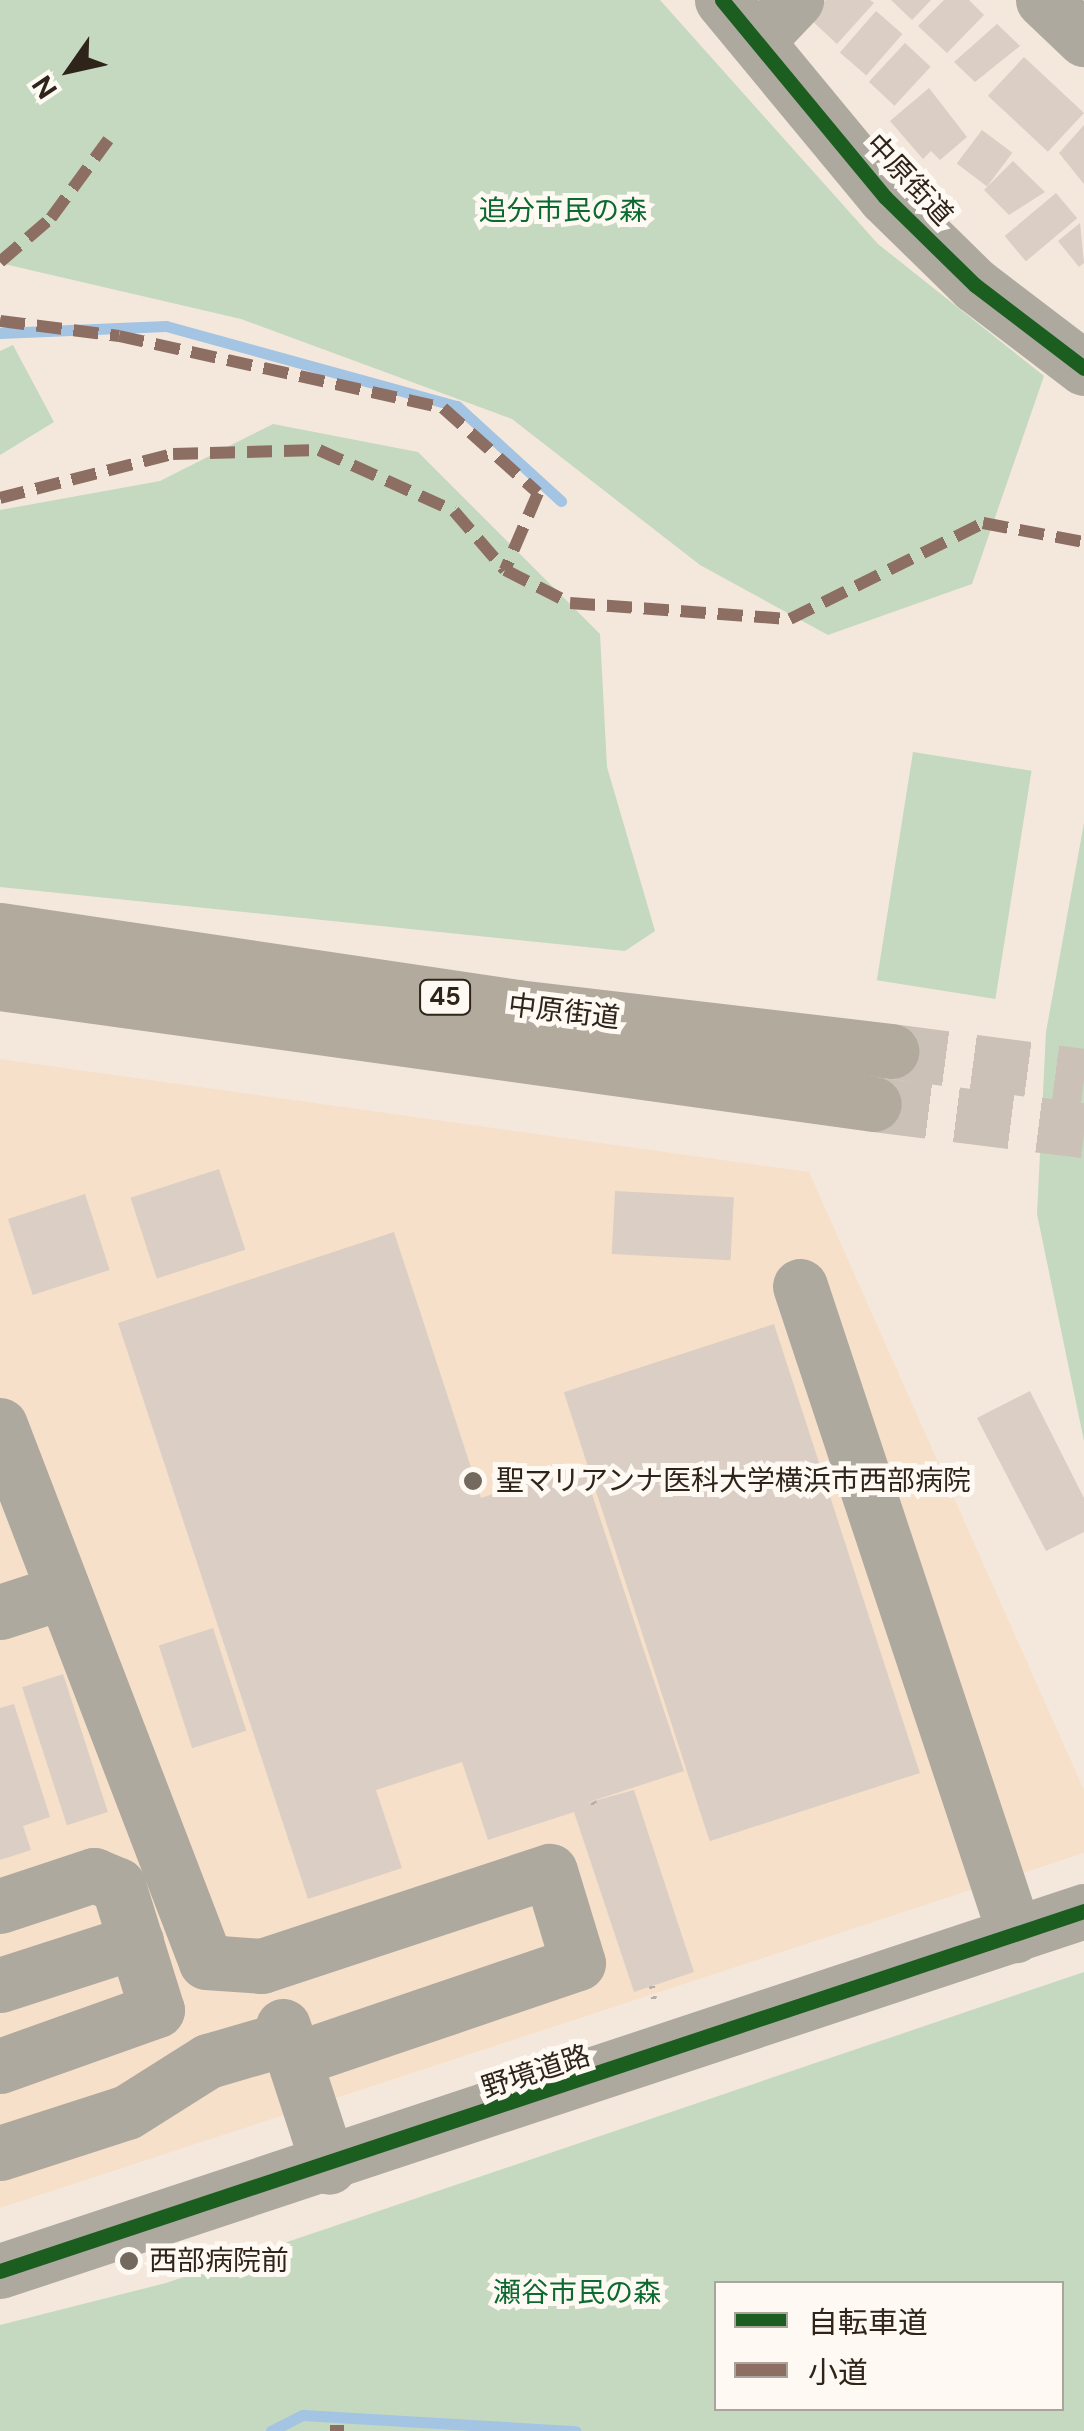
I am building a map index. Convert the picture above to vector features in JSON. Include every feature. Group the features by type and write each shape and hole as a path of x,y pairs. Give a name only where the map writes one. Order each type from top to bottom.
{"main road":[{"name":"中原街道","path":"0,930 516,1007 891,1051"},
{"name":"中原街道","path":"0,983 874,1104"}],"street":[{"name":"中原街道","path":"722,0 885,197 976,285 1084,368"},
{"path":"757,41 796,0"},
{"path":"1043,0 1084,39"},
{"path":"800,1286 1015,1935"},
{"path":"0,1425 190,1933 206,1962 262,1966 550,1871 578,1963 292,2049 208,2061 126,2112 0,2153"},
{"path":"0,1612 62,1592"},
{"path":"0,1906 94,1875 118,1885 157,2010 0,2066"},
{"name":"野境道路","path":"0,2271 329,2167 1084,1911"},
{"path":"0,1985 136,1941"},
{"path":"262,1966 329,2167"}],"shaded area":[{"name":"聖マリアンナ医科大学横浜市西部病院","path":"0,1059 809,1172 1084,1790 1084,1853 0,2208"}],"green space":[{"name":"追分市民の森","path":"0,0 660,0 878,244 1044,376 972,584 828,635 700,565 512,419 241,319 0,263"},
{"path":"13,345 54,422 0,455 0,351"},
{"path":"273,424 418,452 600,634 607,767 655,931 625,951 0,887 0,510 160,481"},
{"path":"913,752 1032,771 995,999 877,980"},
{"path":"1084,823 1084,1441 1037,1214 1046,1032"},
{"name":"瀬谷市民の森","path":"1084,1972 1084,2431 0,2431 0,2325 166,2283"}],"building":[{"path":"826,0 874,3 837,44 809,18"},
{"path":"891,0 931,0 912,20"},
{"path":"944,0 969,0 984,15 947,53 918,26"},
{"path":"876,11 902,34 866,75 840,53"},
{"path":"997,24 1020,46 975,82 954,62"},
{"path":"905,43 931,67 894,106 869,82"},
{"path":"1024,57 1084,113 1048,152 988,96"},
{"path":"929,88 967,137 940,160 931,151 923,159 890,121"},
{"path":"1084,125 1084,184 1059,153"},
{"path":"982,130 1012,153 987,186 957,164"},
{"path":"1013,161 1045,192 1009,215 984,190"},
{"path":"1056,193 1077,218 1026,261 1005,236"},
{"path":"1080,223 1084,263 1079,267 1058,241"},
{"path":"219,1169 245,1250 157,1279 131,1198"},
{"path":"615,1191 734,1197 731,1260 612,1254"},
{"path":"85,1194 110,1270 33,1295 8,1219"},
{"path":"394,1232 481,1498 582,1464 684,1771 583,1804 634,1790 694,1972 634,1992 574,1812 488,1840 462,1762 376,1790 402,1868 308,1899 118,1323"},
{"path":"774,1324 920,1773 710,1841 564,1392"},
{"path":"1030,1391 1084,1498 1084,1532 1046,1551 977,1418"},
{"path":"213,1628 246,1731 192,1748 159,1646"},
{"path":"63,1674 108,1812 67,1825 22,1687"},
{"path":"14,1704 50,1817 23,1826 31,1850 0,1860 0,1708"}],"waterway":[{"path":"0,333 166,326 457,406 561,501"},
{"path":"271,2431 303,2415 576,2431"}],"tunnel":[{"path":"891,1051 1084,1076"},
{"path":"874,1104 1084,1130"}],"marked path":[{"path":"0,262 51,218 108,140"},
{"path":"0,321 119,336 443,408 538,493 505,570"},
{"path":"0,498 173,454 319,450 454,511 505,570 570,603 790,619 983,523 1084,542"},
{"path":"330,2431 344,2431"}],"cycle path":[{"path":"722,0 885,197 975,285 1084,368"},
{"path":"0,2271 1084,1911"}],"place":[{"name":"聖マリアンナ医科大学横浜市西部病院","path":"473,1481"},
{"name":"西部病院前","path":"129,2261"}]}
